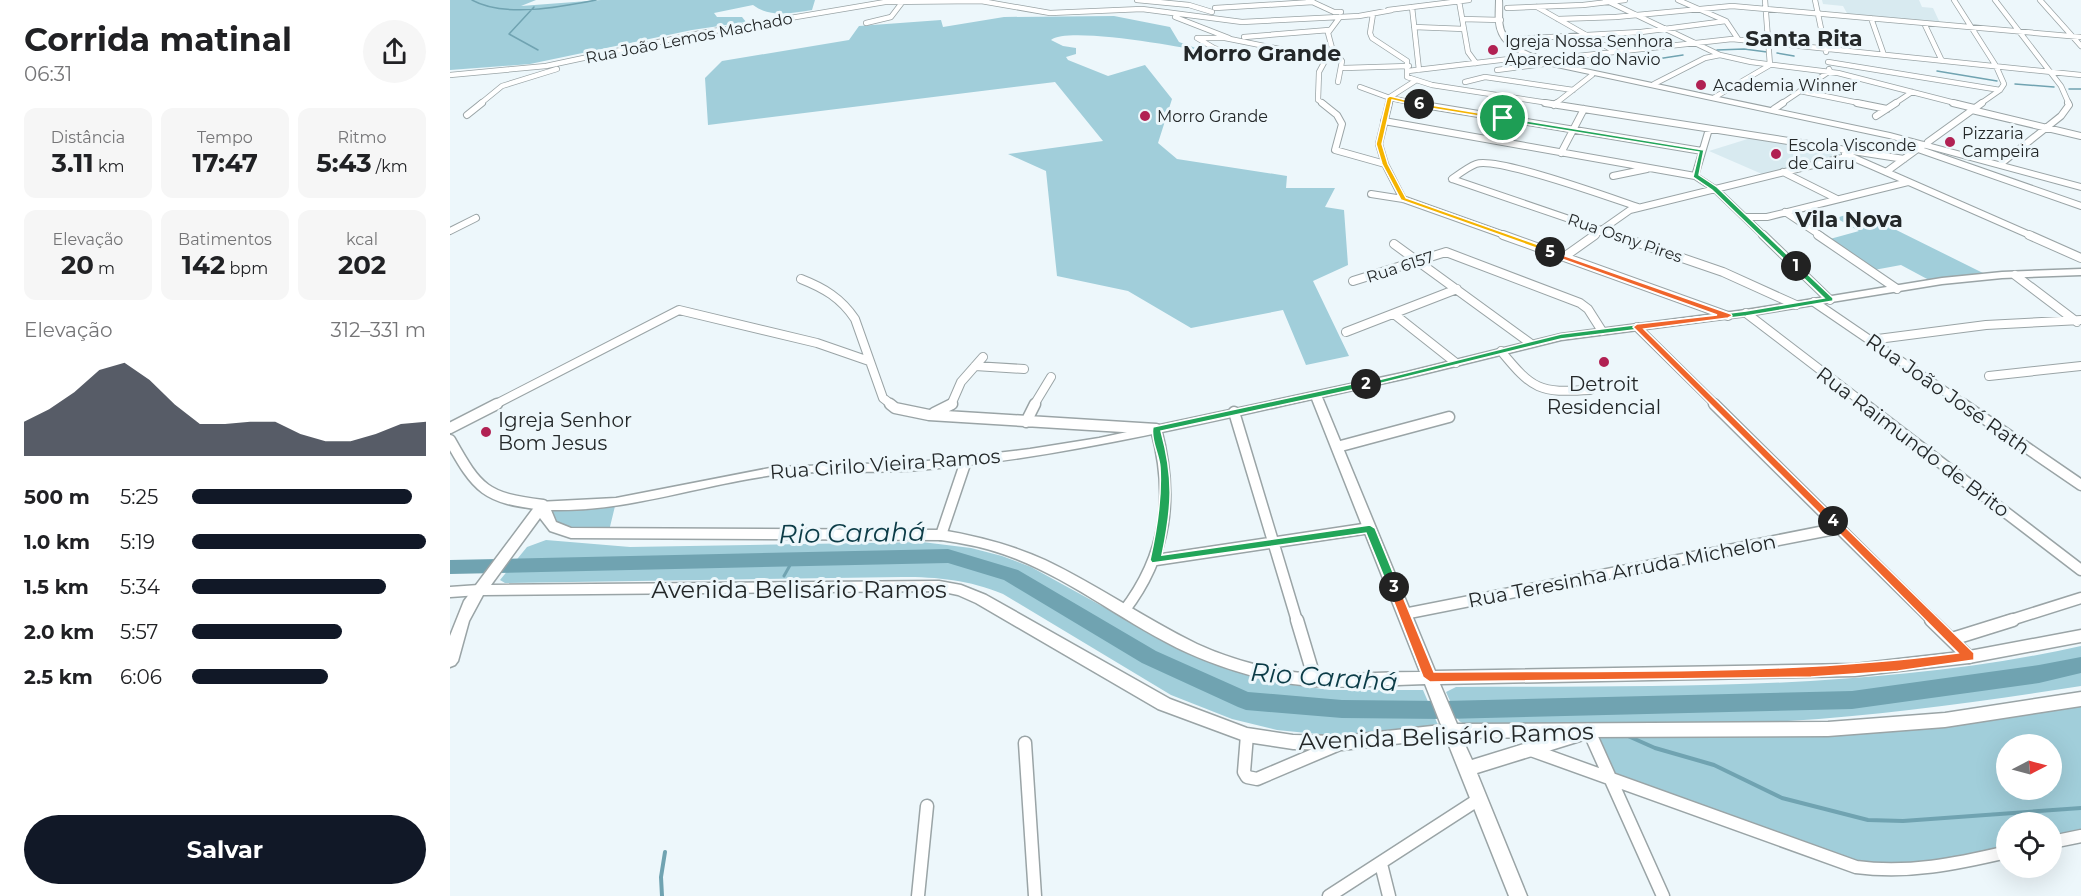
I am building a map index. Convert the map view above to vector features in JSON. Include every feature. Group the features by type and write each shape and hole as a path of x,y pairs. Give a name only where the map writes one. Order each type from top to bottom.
{"main road":[{"path":"1499,0 1505,20"},
{"path":"1506,0 1507,8 1502,32 1506,39 1535,56 1581,69 1774,109 2081,185"},
{"path":"1509,31 1515,39 1552,61 1592,75 2003,162 2081,185"},
{"name":"Rua Cirilo Vieira Ramos","path":"543,505 571,506 616,502 775,471 919,466 1071,447 1456,363 1530,344 1602,331 1728,316 1957,280 2081,272"},
{"path":"1316,394 1518,896"},
{"path":"543,505 547,522 551,527 571,533 941,535 984,541 1005,548 1174,640 1216,658 1265,672 1315,680 1811,672 1898,666 1969,657 2081,636"},
{"path":"450,661 462,621 482,585 543,505"},
{"name":"Avenida Belisário Ramos","path":"482,585 939,586 961,590 981,599 1164,704 1247,735 1293,742 1342,743 1450,728 1746,731 1886,725 1945,720 2081,699"},
{"path":"1467,769 1589,731"}],"street":[{"path":"851,8 852,0"},
{"path":"999,3 1007,0"},
{"path":"1137,0 1189,5 1206,11 1258,21"},
{"path":"1233,0 1247,6"},
{"path":"1245,18 1392,10 1468,0"},
{"path":"1507,8 1625,0"},
{"path":"1678,0 1726,21 1738,39"},
{"path":"1765,0 1770,65"},
{"path":"1815,0 1830,71"},
{"path":"1886,172 2000,90 2004,81 1954,0"},
{"path":"1995,0 2064,91 2069,105 2065,113 2003,162"},
{"path":"2040,0 2081,46"},
{"path":"866,24 891,17 904,1"},
{"name":"Rua João Lemos Machado","path":"450,75 521,70 585,59 696,34 904,1 999,3 1050,13 1125,8 1164,10 1231,21 1340,17 1392,10"},
{"path":"1215,8 1310,1 1334,12"},
{"path":"1460,1 1469,55 1476,63"},
{"path":"1607,1 1720,55 1770,65 1830,71 2081,136"},
{"path":"1558,19 1637,15 1732,6 2081,37"},
{"path":"1412,7 1419,67"},
{"path":"1537,7 1616,52"},
{"path":"1164,10 1189,23 1225,35 1229,40"},
{"path":"1367,11 1373,14 1371,36 1404,57 1408,67 1407,77 1415,81 1444,88 1904,159"},
{"path":"1338,82 1344,68 1342,58 1332,48 1328,37 1329,30 1340,17"},
{"path":"1871,18 1884,55"},
{"path":"1462,19 1505,20"},
{"path":"1515,39 1666,29 1726,21"},
{"path":"1924,23 1942,61"},
{"path":"1414,27 1464,29"},
{"path":"1244,37 1329,30"},
{"path":"1224,57 1238,56 1196,39 1202,37 1229,40 1298,55 1324,58"},
{"path":"1497,70 1616,52 1738,39 2081,75"},
{"path":"1332,48 1324,58 1316,79 1320,102 1333,110 1341,123 1342,130 1334,144 1335,150 1385,164"},
{"path":"1654,84 1705,58 1720,55"},
{"path":"1344,68 1419,67 1535,56"},
{"path":"1912,58 1917,83"},
{"path":"467,115 502,86 585,59"},
{"path":"1828,62 2000,90"},
{"path":"1715,97 1770,65"},
{"path":"1774,109 1830,71"},
{"path":"1554,105 1592,75"},
{"path":"1465,82 1485,77 1573,90"},
{"path":"1403,199 1379,148 1390,98 1401,88 1415,81"},
{"path":"1360,87 1390,98 1702,151"},
{"path":"1800,91 1887,109"},
{"path":"1876,116 1912,92"},
{"path":"1561,153 1584,110"},
{"path":"1384,121 1695,176 1715,189 1830,300"},
{"path":"1695,176 1709,129"},
{"path":"1923,145 2081,206"},
{"path":"1829,147 2081,258"},
{"path":"1564,257 1624,213 1638,207 1850,156"},
{"name":"Rua Osny Pires","path":"1638,207 1523,170 1493,164 1477,163 1452,179 1723,272 1796,305"},
{"path":"1613,176 1652,168"},
{"path":"1783,172 1836,199"},
{"path":"1745,217 1767,217 1908,182"},
{"path":"1371,194 1403,199 1728,316"},
{"path":"1785,212 1897,289"},
{"path":"450,231 476,218"},
{"path":"1394,243 1530,344"},
{"name":"Rua 6157","path":"1353,282 1446,252 1580,303 1588,309 1602,331"},
{"path":"2015,275 2079,321"},
{"path":"801,279 821,287 843,301 855,319 882,398 888,404 905,411 929,415 1156,429 1165,465 1166,494 1163,525 1156,560 1146,583 1124,611"},
{"path":"1346,332 1456,289"},
{"name":"Rua João José Rath","path":"1814,302 2081,485"},
{"path":"450,428 679,310 817,343 869,361"},
{"name":"Rua Raimundo de Brito","path":"1746,313 2081,570"},
{"path":"1395,314 1456,363"},
{"path":"1870,340 1986,325 2079,321"},
{"path":"1637,327 1969,657"},
{"path":"1501,351 1531,386 1551,392 1590,390"},
{"path":"929,415 951,406 961,382 983,357"},
{"path":"975,366 1024,369"},
{"path":"1989,376 2081,366"},
{"path":"1026,422 1035,402 1051,377"},
{"path":"1234,412 1315,680"},
{"path":"1337,447 1449,417"},
{"path":"450,440 476,483 488,494 498,499 543,505"},
{"path":"941,535 966,461"},
{"path":"1156,560 1370,528"},
{"name":"Rua Teresinha Arruda Michelon","path":"1404,614 1839,528"},
{"name":"Avenida Belisário Ramos","path":"450,592 482,585"},
{"path":"1952,639 2081,598"},
{"path":"1589,731 1663,896"},
{"path":"1247,735 1243,765 1244,772 1252,779 1257,779 1342,743"},
{"path":"1025,743 1035,896"},
{"path":"1530,749 1829,858 1880,872 1938,868 1996,855"},
{"path":"1329,896 1479,799"},
{"path":"918,896 927,806"},
{"path":"2062,840 2081,836"},
{"path":"1381,864 1389,896"}],"shaded area":[{"path":"450,0 536,0 521,6 601,0 815,0 812,10 774,13 753,5 714,13 717,17 742,17 746,22 692,30 530,64 450,70"},
{"path":"1822,0 1919,0 1922,7 1933,8 1940,23 1848,15 1843,6 1823,4"},
{"path":"1114,16 1170,27 1179,42 1207,52 1101,36 1062,36 1051,40 1063,46 1076,48 1076,54 1066,57 1068,60 1108,76 1145,65 1172,99 1158,143 1177,159 1287,176 1286,188 1335,188 1325,207 1344,210 1348,265 1313,281 1349,356 1306,365 1283,310 1191,328 1128,291 1057,276 1046,171 1008,154 1103,141 1055,82 708,125 705,78 722,61 849,40 859,26 941,20 943,27 1004,17"},
{"name":"Escola Visconde de Cairu","path":"1754,137 1832,150 1843,156 1762,174 1709,151"},
{"path":"1858,211 1987,275 1929,280 1901,265 1874,270 1830,239 1859,231 1836,218"},
{"path":"616,502 608,535 559,530 543,505"},
{"path":"546,540 630,547 922,542 971,548 1031,567 1182,650 1243,674 1286,684 1330,690 1423,690 1438,725 1378,734 1327,735 1277,730 1232,719 1171,695 1003,594 978,585 953,580 902,577 505,583 500,580 527,547"},
{"path":"2081,646 2081,686 1935,707 1788,721 1708,724 1466,725 1459,721 1446,692 1456,687 1691,685 1849,678 2005,661"},
{"path":"2081,699 2081,836 2062,840 2062,812 1996,812 1996,854 1880,872 1611,780 1589,731 1828,729"}],"waterway":[{"path":"472,0 500,9 532,9"},
{"path":"532,9 596,0"},
{"path":"532,9 509,34 538,50"},
{"path":"1717,50 1744,49 1767,52"},
{"path":"1777,53 1794,56"},
{"path":"1657,59 1683,55"},
{"path":"1937,71 1997,81"},
{"path":"2015,84 2054,87"},
{"path":"2069,89 2081,89"},
{"name":"Rio Carahá","path":"450,567 948,556 1011,575 1149,657 1246,701 1342,709 1444,710 1852,700 2039,674 2081,665"},
{"path":"784,576 794,558"},
{"path":"1628,736 1655,748 1714,765 1782,798 1868,820 1903,821 2081,808"},
{"path":"662,896 661,877 665,852"}],"place":[{"name":"Igreja Nossa Senhora Aparecida do Navio","path":"1493,50"},
{"name":"Academia Winner","path":"1701,85"},
{"name":"Morro Grande","path":"1145,116"},
{"name":"Pizzaria Campeira","path":"1950,142"},
{"name":"Escola Visconde de Cairu","path":"1776,154"},
{"name":"Detroit Residencial","path":"1604,362"},
{"name":"Igreja Senhor Bom Jesus","path":"486,432"}],"district":[{"name":"Santa Rita","path":"1804,38"},
{"name":"Morro Grande","path":"1262,53"},
{"name":"Vila Nova","path":"1849,219"}],"route":[{"path":"1503,118 1390,98 1379,148 1403,199 1728,316 1683,321 1637,327 1969,657 1898,666 1811,672 1430,677 1370,528 1156,560 1166,494 1165,465 1156,429 1407,375 1561,337 1602,331 1637,327 1728,316 1830,300 1715,189 1695,176 1702,151 1503,118"}]}
